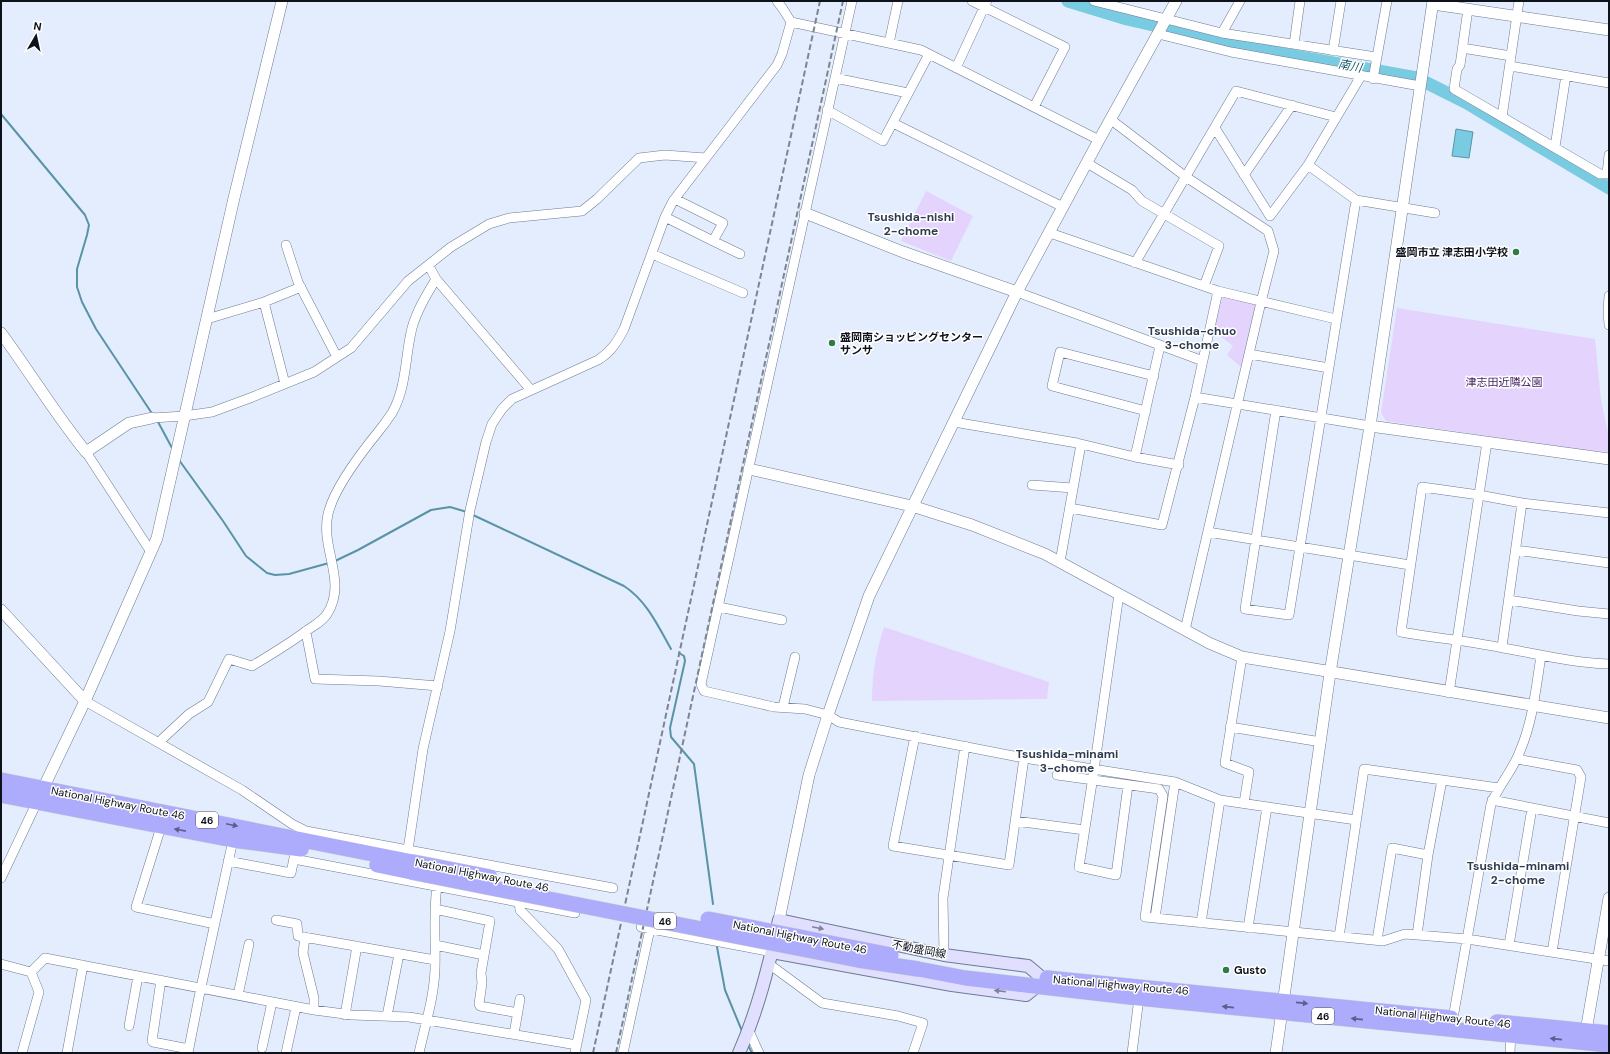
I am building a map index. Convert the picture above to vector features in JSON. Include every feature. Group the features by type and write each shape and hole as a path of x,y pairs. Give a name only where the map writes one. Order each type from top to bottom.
{"highway":[{"name":"National Highway Route 46","path":"1,780 43,788 297,849"},
{"name":"National Highway Route 46","path":"1,795 233,840 297,849 411,861 858,960 919,965 965,978 1038,982 1511,1029"},
{"name":"National Highway Route 46","path":"1038,982 1139,998 1453,1018 1609,1045"},
{"name":"National Highway Route 46","path":"1585,1042 1609,1033"}],"main road":[{"name":"不動盛岡線","path":"780,920 944,955 1028,966 1038,982"},
{"path":"745,1040 771,958 780,920"},
{"path":"771,958 1026,995 1038,982"}],"street":[{"path":"1,878 85,702 157,538 206,319 282,1"},
{"path":"411,861 423,749 450,631 469,513 486,442 492,424 502,409 512,399 598,360 608,354 616,343 624,329 665,217 675,199 778,65 790,22 777,1"},
{"path":"852,1 702,684 704,691 774,707 805,709 828,715 839,722 1024,758 1175,782 1220,800 1356,820"},
{"path":"889,43 898,1"},
{"path":"972,1 986,4 1065,47 1034,107"},
{"path":"1094,1 1167,18 1222,33 1376,57"},
{"path":"780,920 809,775 869,596 1017,292 1110,119 1176,1"},
{"path":"1222,33 1240,1"},
{"path":"1294,44 1300,1"},
{"path":"1333,50 1341,1"},
{"path":"1372,79 1387,1"},
{"path":"1502,117 1519,1"},
{"path":"1276,1053 1330,673 1348,554 1370,426 1433,3 1609,30"},
{"path":"956,68 986,4"},
{"path":"1468,9 1460,65 1457,69 1454,89 1600,174 1607,174 1609,155"},
{"path":"790,22 921,50 1099,140"},
{"path":"1158,34 1231,52 1372,79 1420,86"},
{"path":"1462,48 1511,56"},
{"path":"827,110 883,141 928,54"},
{"path":"1510,66 1609,83"},
{"path":"1555,147 1566,75"},
{"path":"1215,128 1270,216 1308,164 1361,76"},
{"path":"835,78 908,93"},
{"path":"1136,263 1236,91 1336,117"},
{"path":"1244,175 1292,105"},
{"path":"1110,119 1186,177 1268,231 1274,251 1185,630"},
{"path":"893,123 1063,207"},
{"path":"86,452 129,423 154,417 184,416 212,412 314,372 351,348 408,281 452,247 489,224 509,218 582,211 597,199 639,158 665,155 706,158"},
{"path":"1087,163 1132,190 1142,201 1219,246 1204,286"},
{"path":"1308,164 1356,200 1435,213"},
{"path":"675,199 723,223 713,241"},
{"path":"1276,410 1245,609 1289,615 1356,200"},
{"path":"805,213 904,252 1203,361"},
{"path":"665,217 740,254"},
{"path":"1050,233 1218,291 1336,319"},
{"path":"286,246 301,287 337,356"},
{"path":"652,254 743,293"},
{"path":"429,266 436,279 531,390"},
{"path":"159,742 189,714 208,702 229,659 252,666 306,632 326,615 332,604 336,582 326,534 328,514 338,490 365,449 392,413 399,398 413,327 420,307 436,279"},
{"path":"206,319 264,302 301,287"},
{"path":"1070,508 1162,525 1179,465 1218,291"},
{"path":"1609,296 1609,325"},
{"path":"264,302 285,384"},
{"path":"1,333 25,365 70,433 86,452 151,552"},
{"path":"1135,457 1160,346"},
{"path":"1146,411 1052,386 1060,352 1154,376"},
{"path":"1249,354 1329,368"},
{"path":"1195,397 1370,426 1609,459"},
{"path":"954,422 1081,444 1135,457 1179,465"},
{"path":"1449,692 1487,442"},
{"path":"1060,562 1081,444"},
{"path":"749,469 912,506 972,525 1027,546 1060,562 1185,630 1242,657 1330,673 1609,718"},
{"path":"1032,485 1073,488"},
{"path":"1609,514 1522,503 1422,486 1401,632 1502,647 1541,656 1596,664 1609,664"},
{"path":"1502,647 1522,503"},
{"path":"1208,532 1410,565"},
{"path":"1516,550 1609,563"},
{"path":"1119,594 1093,780 1079,867 1116,875 1128,785"},
{"path":"1509,600 1578,611 1609,614"},
{"path":"719,607 782,620"},
{"path":"1,610 85,702 159,742 242,790 292,824 306,831 411,861 613,888"},
{"path":"306,632 315,679 379,681 438,686"},
{"path":"1453,1018 1492,800 1517,759 1526,736 1533,706 1541,656"},
{"path":"783,707 795,657"},
{"path":"1242,657 1225,763 1249,772 1244,803"},
{"path":"1230,727 1321,742"},
{"path":"915,736 892,846 1009,865 1024,758"},
{"path":"944,955 943,898 965,746"},
{"path":"1517,759 1577,770 1581,777 1552,952"},
{"path":"1339,937 1364,769 1499,788"},
{"path":"1057,774 1159,789 1163,796 1145,917 1383,941 1405,934 1467,939 1604,960"},
{"path":"1417,935 1428,856 1442,780"},
{"path":"1155,918 1175,782"},
{"path":"1202,923 1220,800"},
{"path":"1492,800 1609,823"},
{"path":"1248,928 1267,807"},
{"path":"1509,945 1532,808"},
{"path":"1015,821 1085,830"},
{"path":"228,861 292,873 297,849 297,830 292,824"},
{"path":"161,827 136,907 215,924"},
{"path":"161,980 152,1040 153,1042 188,1051 233,840"},
{"path":"1377,940 1392,848 1428,856"},
{"path":"297,849 437,886 575,913"},
{"path":"419,1053 434,982 435,909 437,886"},
{"path":"1585,1042 1604,960 1609,898"},
{"path":"31,972 45,958 314,1010 346,1015 388,1016 427,1020 514,1034 576,1049 586,1000 558,949 520,910 519,901"},
{"path":"435,909 490,921 481,973 482,983 479,1004 480,1006 518,1013"},
{"path":"276,920 297,924 297,935 435,960"},
{"path":"623,1053 645,928 771,958 822,1003 898,1016 923,1023 913,1053"},
{"path":"305,937 303,953 314,998 314,1010"},
{"path":"238,995 249,944"},
{"path":"435,945 484,955"},
{"path":"346,1015 357,946"},
{"path":"388,1016 399,954"},
{"path":"1,964 31,972"},
{"path":"66,1053 83,965"},
{"path":"22,1053 40,992 31,972"},
{"path":"129,1026 138,976"},
{"path":"1132,1053 1139,998"},
{"path":"514,1034 520,999"},
{"path":"262,1048 272,1002"},
{"path":"286,1053 296,1006"},
{"path":"1510,1053 1511,1029"},
{"path":"745,1040 759,1053"}],"green space":[{"path":"926,191 973,216 951,261 901,241"},
{"path":"1224,297 1255,304 1257,307 1242,368 1227,355 1233,346 1214,331 1222,298"},
{"name":"津志田近隣公園","path":"1397,308 1595,339 1601,400 1609,437 1609,452 1574,449 1386,421 1381,413"},
{"path":"884,627 1049,682 1047,699 872,701 875,663"}],"water":[{"path":"1456,129 1473,132 1469,158 1452,156"}],"waterway":[{"name":"南川","path":"1068,1 1127,19 1267,51 1417,78 1467,103 1609,188"},
{"path":"1,114 85,215 89,225 77,269 77,287 82,302 96,329 153,415"},
{"path":"157,420 172,448"},
{"path":"179,460 246,556 267,573 275,575 289,574 329,563"},
{"path":"335,561 431,510 450,507 467,512"},
{"path":"473,515 624,586 646,606 671,649"},
{"path":"679,653 684,656 685,661 670,728 671,737 694,764 713,904"},
{"path":"717,947 725,990 742,1031"},
{"path":"748,1045 752,1053"}],"railway":[{"path":"593,1053 820,1"},
{"path":"616,1053 843,1"}],"place":[{"name":"盛岡市立 津志田小学校","path":"1516,252"},
{"name":"盛岡南ショッピングセンター サンサ","path":"832,343"},
{"name":"Gusto","path":"1226,970"}],"district":[{"name":"Tsushida-nishi 2-chome","path":"911,224"},
{"name":"Tsushida-chuo 3-chome","path":"1192,338"},
{"name":"Tsushida-minami 3-chome","path":"1067,761"},
{"name":"Tsushida-minami 2-chome","path":"1518,873"}]}
